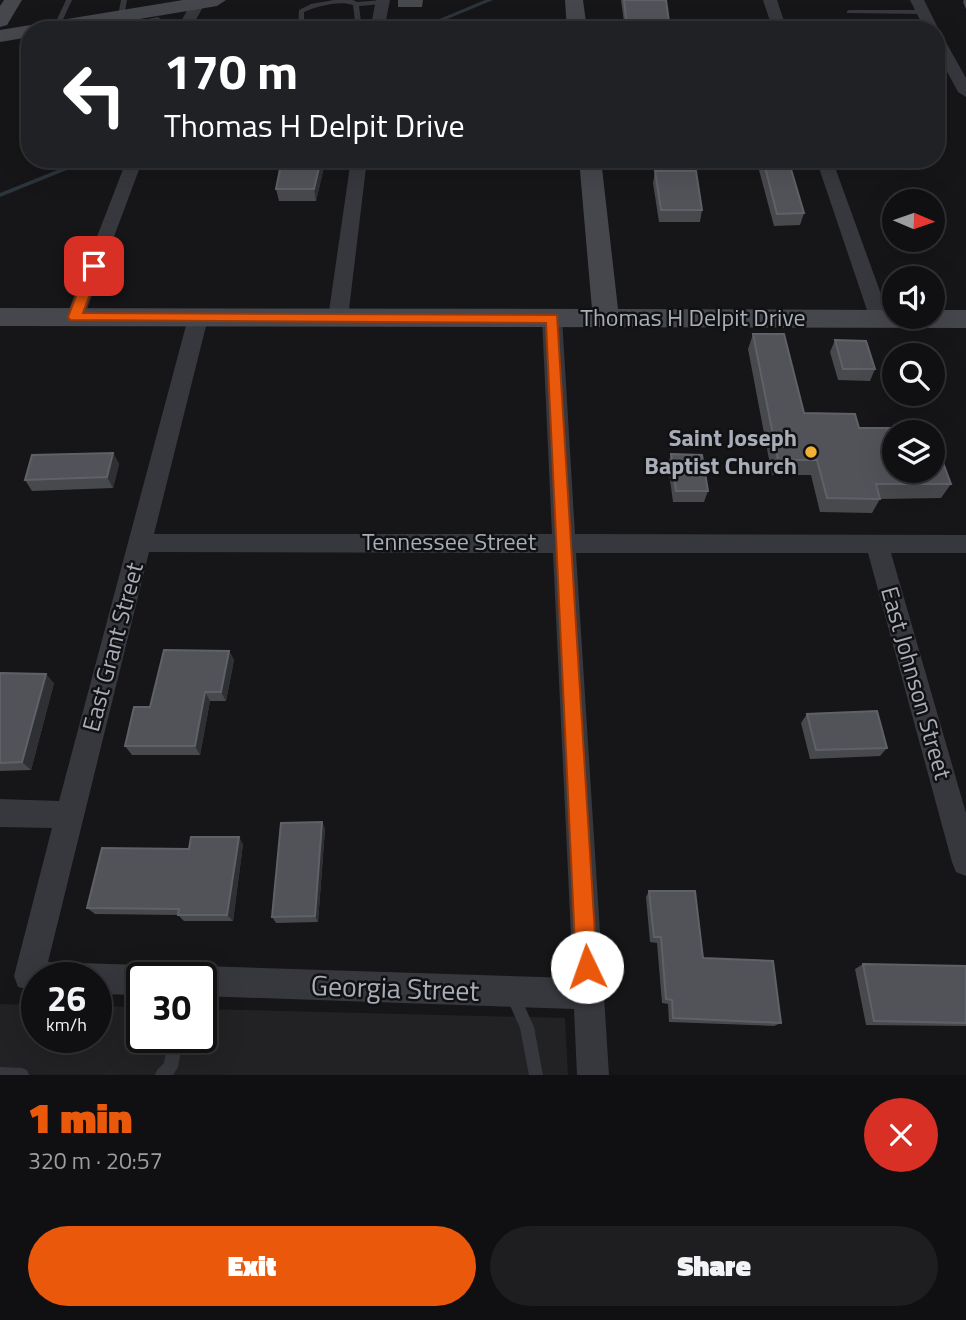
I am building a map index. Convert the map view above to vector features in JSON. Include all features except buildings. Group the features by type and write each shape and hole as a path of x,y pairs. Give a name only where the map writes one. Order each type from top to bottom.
{"main road":[{"path":"102,21 158,17 198,2 217,0"},
{"path":"574,0 576,21"},
{"path":"0,21 8,1"},
{"path":"0,36 21,32"},
{"path":"591,168 606,318"},
{"name":"Thomas H Delpit Drive","path":"0,317 966,319"}],"street":[{"path":"770,0 777,21"},
{"path":"379,21 383,1"},
{"path":"188,21 198,2"},
{"path":"945,59 966,92"},
{"path":"75,317 132,168"},
{"path":"338,318 358,168"},
{"path":"827,168 880,319"},
{"name":"East Grant Street","path":"126,979 29,976 67,815 141,543 198,318"},
{"path":"552,318 593,1075"},
{"name":"Tennessee Street","path":"141,543 966,544"},
{"name":"East Johnson Street","path":"877,544 965,854"},
{"path":"0,814 67,815"},
{"name":"Georgia Street","path":"217,983 588,994"}],"lane":[{"path":"55,21 69,0"},
{"path":"301,21 301,11 312,3 347,0 356,4 383,1"},
{"path":"356,4 358,21"},
{"path":"849,12 920,6"},
{"path":"510,992 527,1027 536,1075"},
{"path":"162,1075 172,1067 174,1053"},
{"path":"0,1074 22,1075"}],"shaded area":[{"path":"0,1004 21,1005 21,1053 112,1053 112,1006 126,1007 126,1053 217,1053 217,1009 565,1018 568,1075 0,1075"}],"waterway":[{"path":"438,21 490,0"},
{"path":"0,195 68,168"}],"place":[{"name":"Saint Joseph Baptist Church","path":"811,452"}],"route":[{"path":"94,266 75,317 552,318 587,967"}]}
